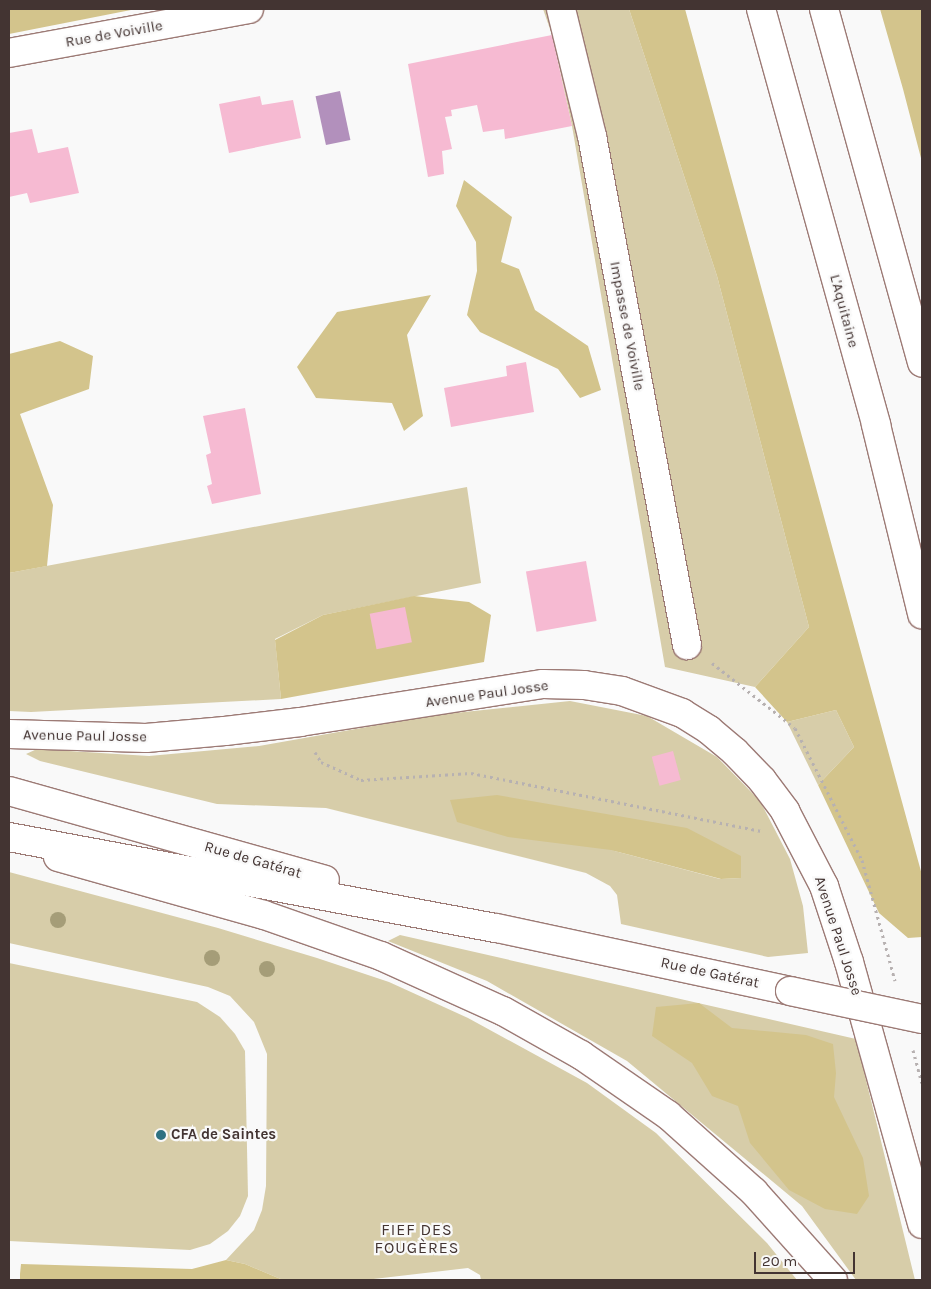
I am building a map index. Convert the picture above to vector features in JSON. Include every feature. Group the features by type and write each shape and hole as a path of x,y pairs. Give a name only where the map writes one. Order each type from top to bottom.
{"main road":[{"name":"Rue de Voiville","path":"9,53 249,9"},
{"name":"Impasse de Voiville","path":"561,9 592,136 687,644"},
{"name":"L'Aquitaine","path":"761,9 876,426 922,614"},
{"path":"824,9 922,363"},
{"name":"Avenue Paul Josse","path":"9,734 146,738 300,722 543,684 584,685 622,691 682,713 709,730 735,752 762,780 785,811 824,886 840,934 922,1224"},
{"name":"Rue de Gatérat","path":"9,792 498,928"},
{"name":"Rue de Gatérat","path":"9,838 498,928 922,1019"},
{"path":"9,843 264,915 381,956 503,1011 581,1054 668,1115 754,1192 833,1280"}],"path":[{"path":"300,722 321,762 362,780 471,773 769,833 807,852"}],"shaded area":[{"path":"9,9 136,9 9,34"},
{"path":"543,9 629,9 717,276 809,627 755,687 665,667 572,126 552,35"},
{"path":"629,9 685,9 922,875 922,937 908,938 879,913 818,785 854,747 836,710 787,722 755,687 809,627 717,276"},
{"path":"880,9 922,9 922,162 903,89"},
{"path":"340,91 350,140 326,145 316,96"},
{"path":"464,180 512,217 501,262 519,269 535,310 588,346 601,390 580,398 558,369 480,332 467,315 477,271 476,242 456,206"},
{"path":"431,295 407,335 423,416 404,431 392,403 316,398 297,367 337,312"},
{"path":"60,341 93,356 89,389 20,414 53,505 47,566 9,573 9,354"},
{"path":"467,487 481,583 323,615 275,639 281,699 31,712 9,711 9,573"},
{"path":"414,596 469,602 491,615 484,662 281,699 275,640 323,615"},
{"path":"570,701 647,716 717,757 760,801 790,859 803,906 808,953 768,957 621,924 617,895 610,886 586,873 326,808 217,804 40,761 26,754 37,749 149,756 259,746 435,715","holes":["611,850 741,878 720,879"]},
{"path":"836,710 854,747 818,785 787,722"},
{"path":"497,795 687,828 741,856 741,878 721,879 611,850 508,837 457,822 450,800"},
{"path":"9,872 218,928 317,958 389,982 468,1018 587,1083 656,1133 767,1243 797,1280 481,1280 480,1275 468,1268 365,1280 283,1280 245,1264 226,1260 254,1230 262,1210 266,1186 267,1054 254,1022 230,996 208,987 9,943"},
{"path":"400,935 856,1039 915,1280 856,1280 802,1206 627,1061 487,981 388,941"},
{"path":"9,963 197,1002 220,1017 235,1034 245,1051 248,1196 240,1216 228,1231 210,1244 190,1250 9,1241"},
{"path":"699,1003 732,1028 806,1035 833,1044 836,1073 834,1097 863,1158 869,1196 857,1214 825,1209 789,1190 750,1143 738,1106 712,1096 692,1063 652,1036 656,1007"},
{"path":"226,1260 245,1264 283,1280 20,1280 21,1264 192,1269"}],"building":[{"path":"552,35 572,126 505,139 504,129 483,132 477,105 451,110 452,116 445,117 452,149 442,151 444,174 428,177 408,64"},
{"path":"260,96 262,105 293,100 301,138 229,153 219,104"},
{"path":"32,129 38,153 68,147 79,193 30,203 27,193 9,197 9,133"},
{"path":"526,362 534,412 451,427 444,388 507,376 506,366"},
{"path":"245,408 261,494 212,504 207,486 212,484 206,455 211,453 203,416"},
{"path":"586,561 597,621 537,632 526,572"},
{"path":"405,607 412,642 377,649 370,614"},
{"path":"673,751 681,780 660,786 652,757"}],"place":[{"name":"CFA de Saintes","path":"161,1135"}],"district":[{"name":"FIEF DES FOUGÈRES","path":"417,1239"}]}
